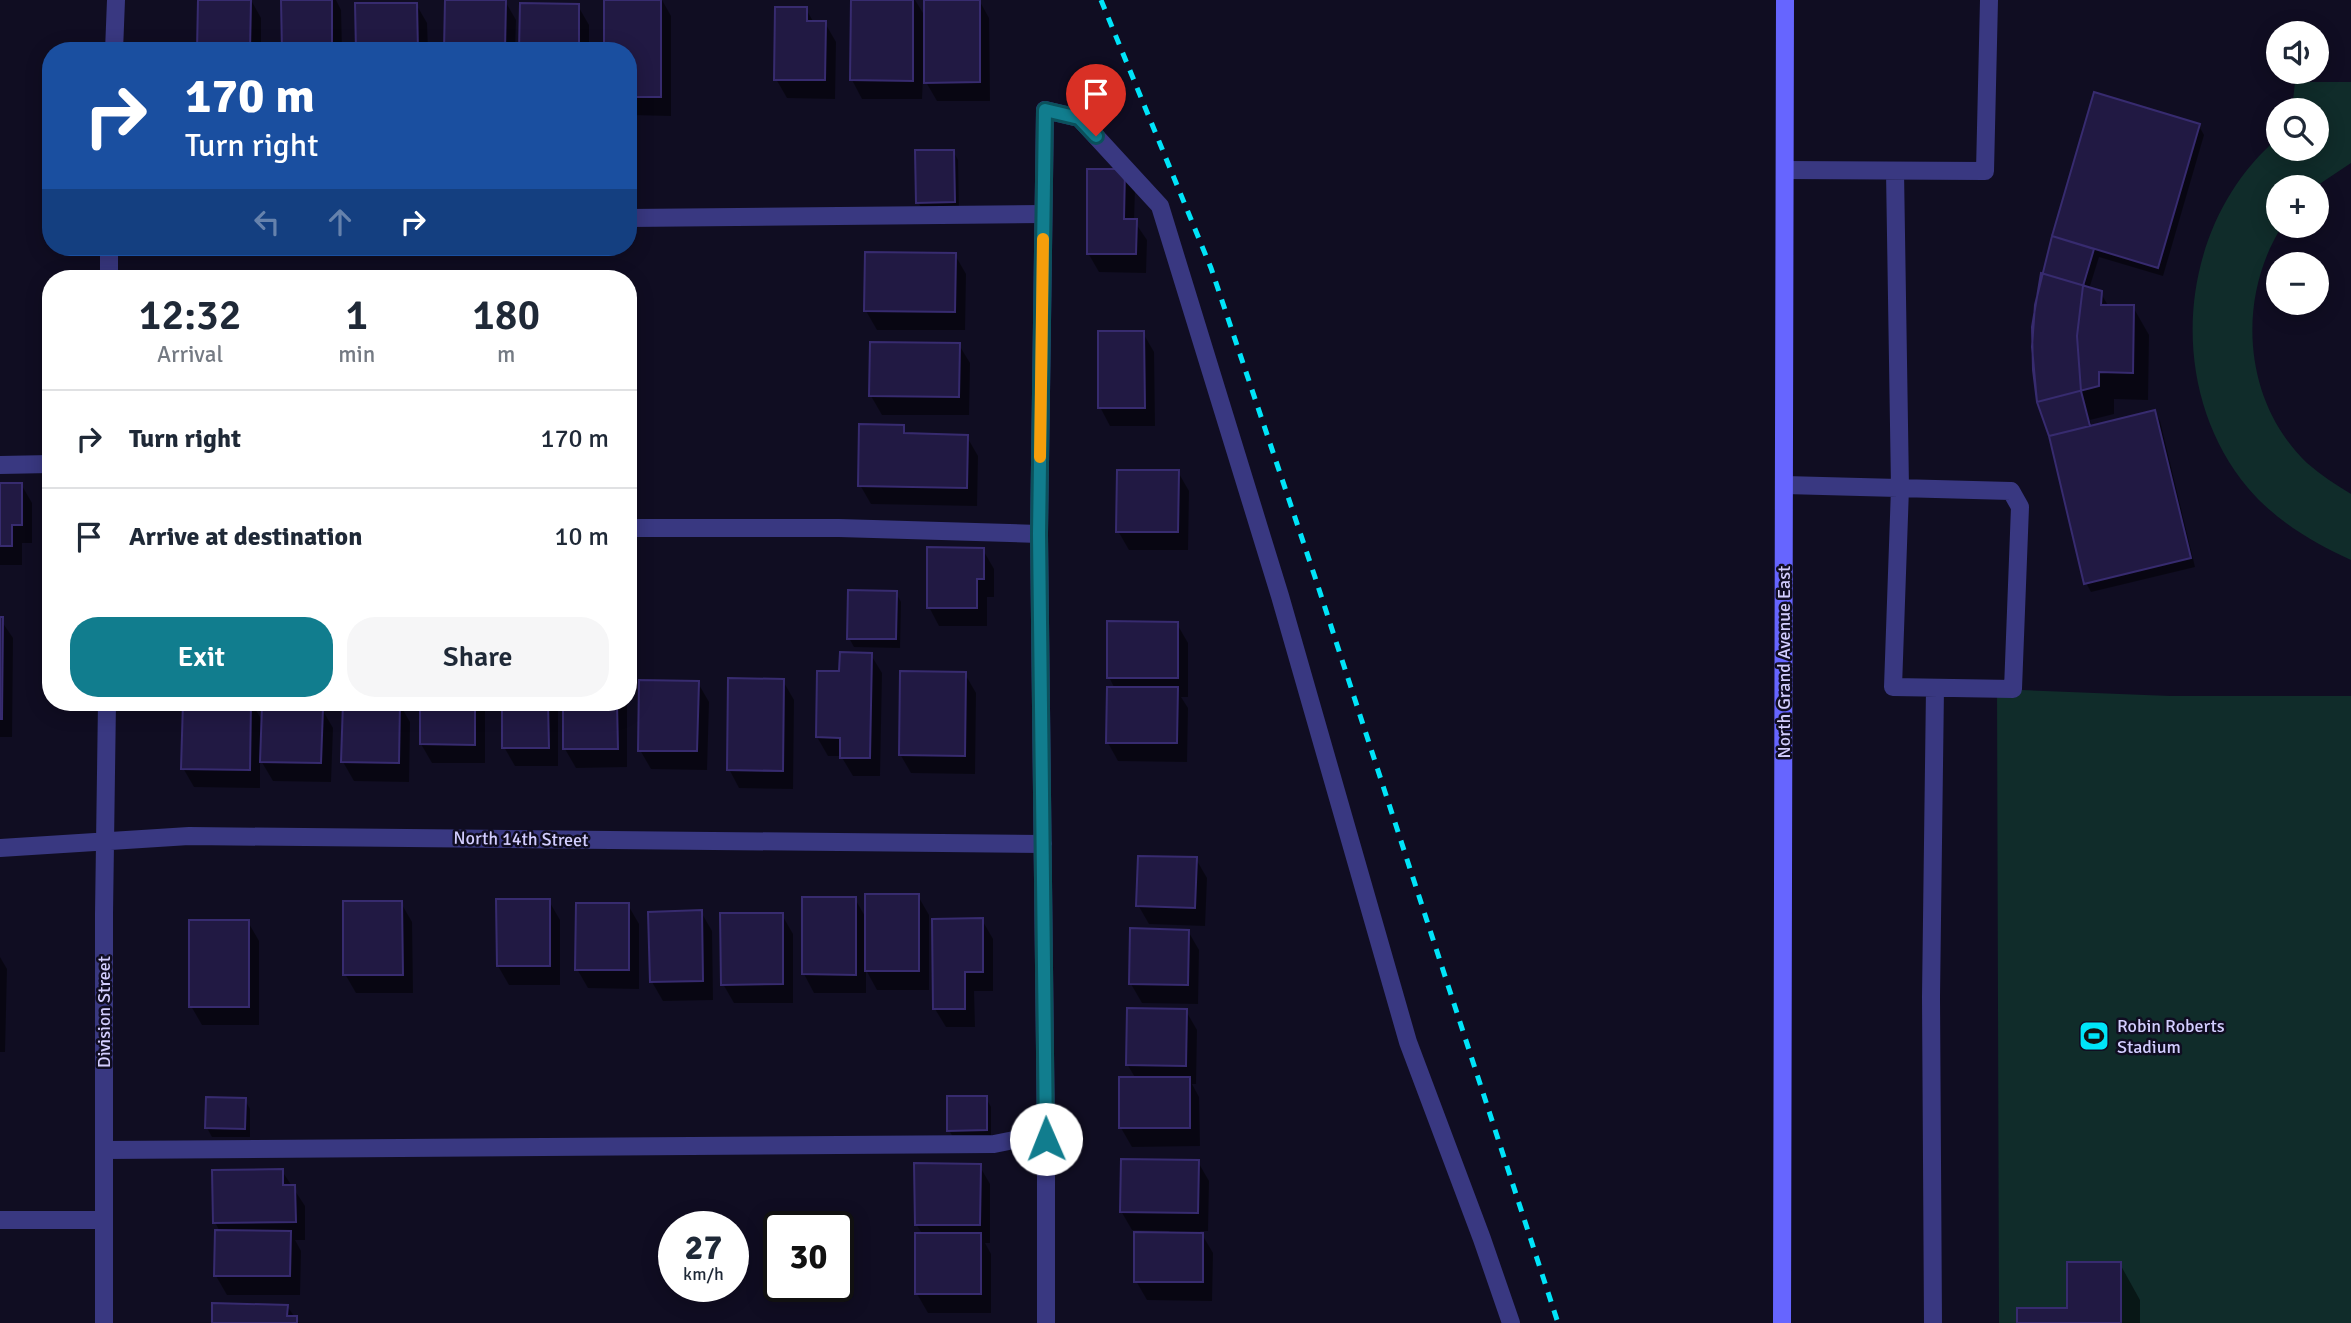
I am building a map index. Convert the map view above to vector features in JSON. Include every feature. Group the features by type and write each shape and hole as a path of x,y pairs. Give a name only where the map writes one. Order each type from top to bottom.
{"street":[{"path":"114,42 116,0"},
{"name":"North Grand Avenue East","path":"1782,1323 1785,0"},
{"path":"1784,170 1985,171 1989,0"},
{"path":"1046,1323 1039,534 1045,110 1079,118 1160,206 1280,596 1408,1042 1511,1323"},
{"path":"1784,485 1900,488 2011,491 2020,507 2013,689 1893,687 1900,488 1895,171"},
{"path":"637,218 1043,214"},
{"path":"0,465 42,464"},
{"path":"637,528 839,528 1039,534"},
{"path":"1933,1323 1931,997 1936,688"},
{"name":"Division Street","path":"104,1323 107,711"},
{"name":"North 14th Street","path":"0,848 188,836 1043,844"},
{"path":"104,1150 994,1144 1046,1139"},
{"path":"0,1220 104,1220"}],"green space":[{"path":"2351,82 2351,163 2329,178 2329,175 2266,175 2266,238 2276,238 2266,252 2258,285 2253,317 2253,349 2259,380 2270,410 2286,438 2307,463 2351,494 2351,560 2295,530 2248,488 2221,447 2203,402 2194,355 2194,307 2202,259 2219,214 2245,173 2266,151 2266,161 2329,161 2329,98 2293,98 2295,84"},
{"path":"1997,689 2170,696 2351,696 2351,1323 1999,1323"}],"building":[{"path":"198,0 251,0 250,42 197,42"},
{"path":"281,0 332,0 332,42 282,42"},
{"path":"445,0 506,0 505,42 444,42"},
{"path":"604,0 661,0 661,97 637,97 637,42 604,42"},
{"path":"851,0 913,0 913,81 850,80"},
{"path":"924,0 980,0 980,82 924,83"},
{"path":"355,3 417,3 418,42 356,42"},
{"path":"520,3 579,4 579,42 519,42"},
{"path":"775,7 807,7 807,21 826,21 825,80 774,80"},
{"path":"2094,92 2200,124 2158,268 2052,236"},
{"path":"915,150 954,150 955,202 916,203"},
{"path":"1087,169 1125,169 1124,219 1137,219 1136,254 1087,254"},
{"path":"2052,236 2094,249 2083,286 2077,336 2081,391 2090,426 2049,436 2037,402 2032,347 2035,305"},
{"path":"865,252 956,253 955,312 864,311"},
{"path":"2041,273 2102,291 2101,305 2134,305 2133,373 2099,372 2099,386 2037,402 2032,327"},
{"path":"1098,331 1144,331 1145,408 1098,408"},
{"path":"870,342 960,343 959,397 869,396"},
{"path":"2155,410 2191,558 2084,584 2049,436"},
{"path":"859,424 904,425 904,433 968,435 967,488 858,486"},
{"path":"1117,470 1179,470 1178,532 1116,532"},
{"path":"0,483 22,483 22,525 12,525 12,546 0,546"},
{"path":"927,547 984,548 984,579 977,579 977,608 927,608"},
{"path":"848,590 897,591 896,639 847,639"},
{"path":"0,617 3,617 2,719 0,719"},
{"path":"1107,621 1178,622 1178,678 1107,678"},
{"path":"840,652 872,653 870,758 840,758 840,738 816,737 817,671 839,671"},
{"path":"900,671 966,672 965,756 899,755"},
{"path":"728,678 784,679 783,771 727,770"},
{"path":"639,680 699,681 697,751 638,751"},
{"path":"1107,687 1178,687 1177,743 1106,743"},
{"path":"183,711 251,711 250,770 181,769"},
{"path":"262,711 323,711 321,763 260,762"},
{"path":"343,711 400,711 399,763 341,762"},
{"path":"420,711 475,711 475,745 420,744"},
{"path":"502,711 548,711 549,748 502,748"},
{"path":"563,711 617,711 618,749 563,749"},
{"path":"1138,856 1197,857 1195,908 1136,906"},
{"path":"865,894 919,894 919,971 865,971"},
{"path":"802,897 856,897 856,975 802,974"},
{"path":"496,899 550,899 550,966 497,966"},
{"path":"343,901 402,901 403,975 343,975"},
{"path":"576,903 629,903 629,970 575,970"},
{"path":"702,910 703,981 650,982 648,912"},
{"path":"720,913 783,913 783,984 721,985"},
{"path":"983,918 983,972 965,972 965,1009 933,1009 932,919"},
{"path":"189,920 249,920 249,1007 189,1007"},
{"path":"1130,928 1189,930 1188,985 1129,984"},
{"path":"1127,1008 1187,1009 1186,1066 1126,1065"},
{"path":"1119,1077 1190,1077 1190,1128 1119,1128"},
{"path":"947,1096 987,1096 987,1130 947,1131"},
{"path":"206,1097 246,1098 245,1129 205,1128"},
{"path":"1121,1159 1199,1160 1198,1213 1120,1212"},
{"path":"914,1163 981,1164 980,1225 915,1225"},
{"path":"283,1169 283,1185 295,1185 296,1222 213,1223 212,1170"},
{"path":"215,1230 291,1231 290,1276 214,1276"},
{"path":"1134,1232 1203,1233 1203,1282 1134,1282"},
{"path":"915,1233 981,1233 981,1294 915,1294"},
{"path":"2067,1262 2121,1262 2121,1323 2017,1323 2017,1308 2067,1308"},
{"path":"212,1303 288,1305 287,1316 297,1316 297,1323 212,1323"}],"railway":[{"path":"1101,0 1211,268 1315,577 1558,1323"}],"slow traffic":[{"path":"1040,457 1043,239"}],"place":[{"name":"Robin Roberts Stadium","path":"2094,1036"}],"route":[{"path":"1046,1139 1039,534 1045,110 1079,118 1096,136"}]}
